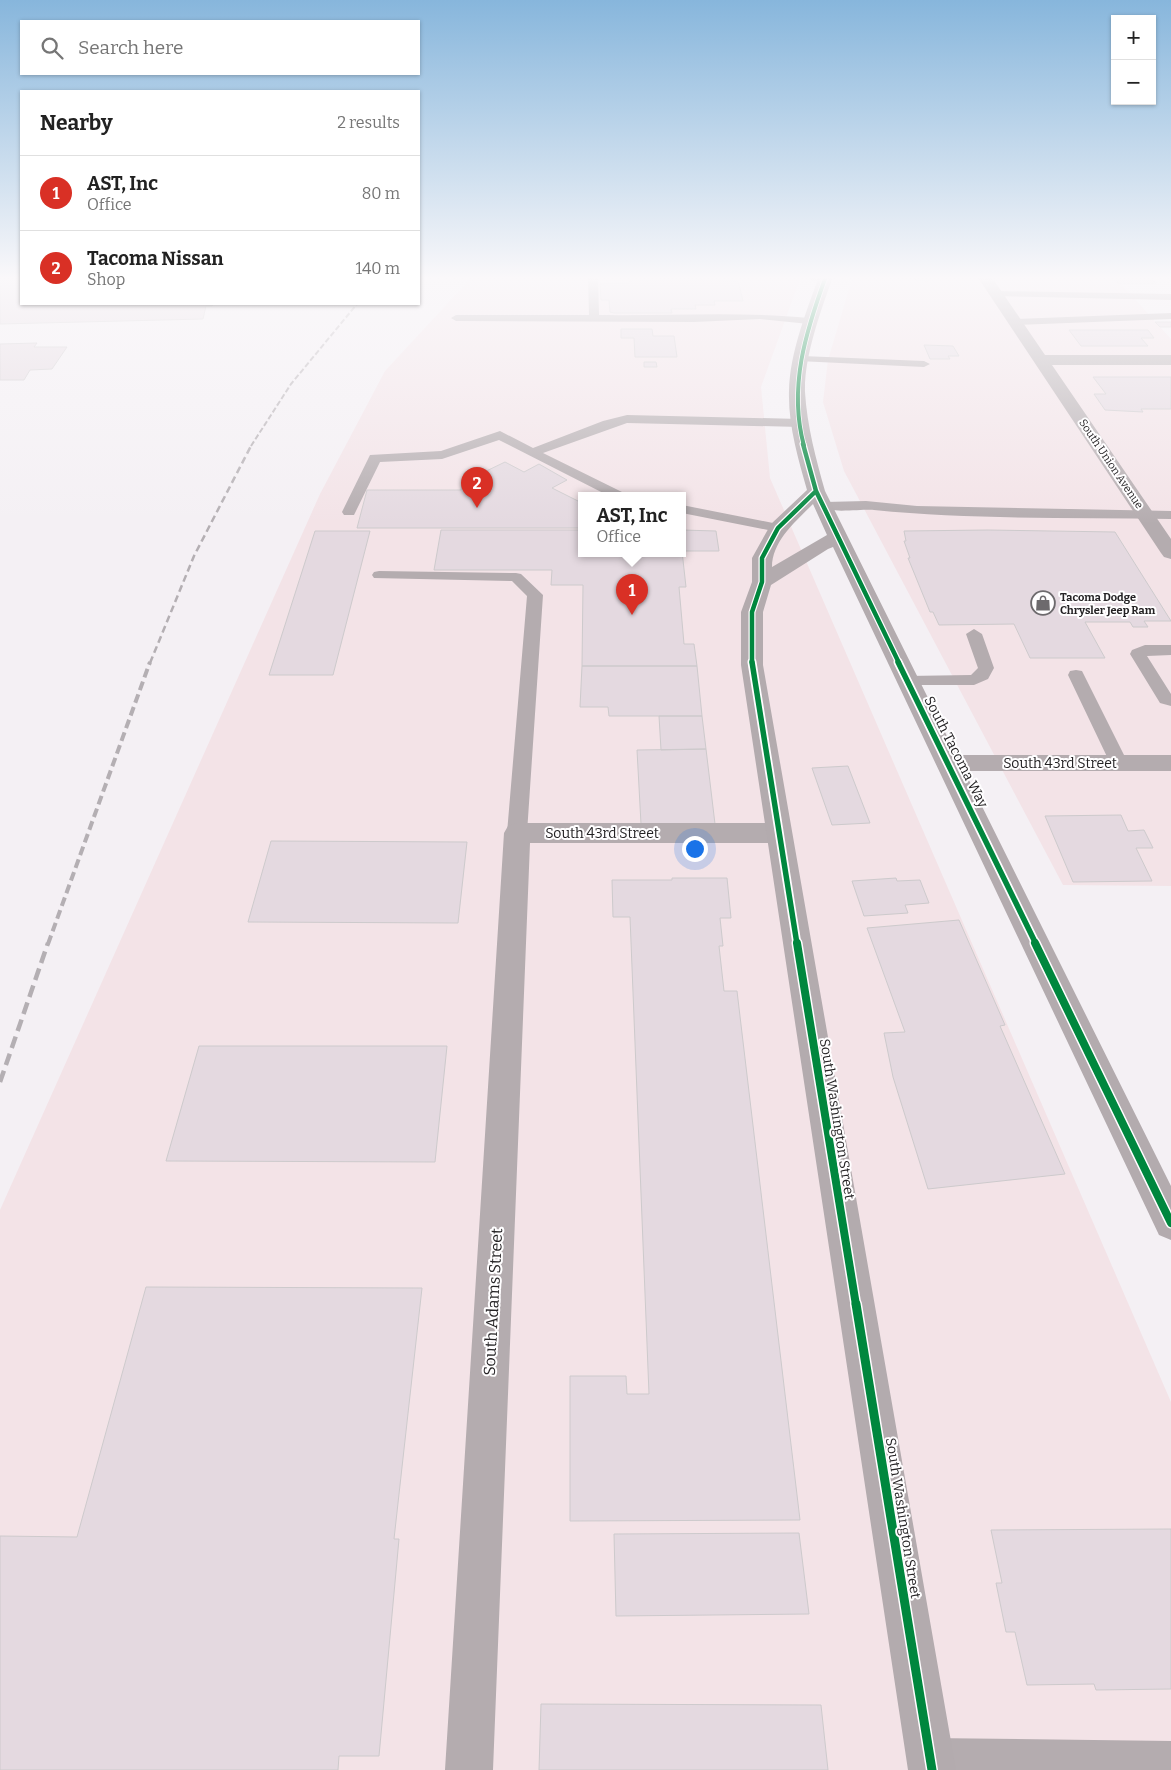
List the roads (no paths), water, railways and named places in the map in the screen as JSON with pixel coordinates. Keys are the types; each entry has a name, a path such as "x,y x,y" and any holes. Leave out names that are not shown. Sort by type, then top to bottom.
{"main road":[{"name":"South Tacoma Way","path":"802,360 797,391 800,423 807,459 821,498 906,682 948,763 1171,1223"},
{"name":"South Washington Street","path":"821,498 778,528 762,558 762,582 752,612 752,664 930,1763"},
{"path":"762,582 821,545 838,537"}],"street":[{"path":"1040,360 1171,360"},
{"name":"South Union Avenue","path":"1040,360 1171,553"},
{"name":"South 43rd Street","path":"948,763 1171,763"},
{"name":"South 43rd Street","path":"517,833 778,833"},
{"name":"South Adams Street","path":"469,1770 517,833"}],"lane":[{"path":"802,360 924,364"},
{"path":"532,453 607,424 628,419 800,423"},
{"path":"348,512 375,458 442,455 500,435 611,492"},
{"path":"821,498 917,510 1171,515"},
{"path":"686,510 778,528"},
{"path":"379,575 516,577 535,595 517,833"},
{"path":"906,682 974,680 982,675 986,668 974,634"},
{"path":"1171,650 1145,650 1138,654 1166,699 1171,701"},
{"path":"1076,675 1118,763"},
{"path":"930,1763 1171,1758"}],"railway":[{"path":"251,446 291,384 312,359"},
{"path":"150,663 194,556 252,444"},
{"path":"48,944 150,662"},
{"path":"0,1082 48,943"}],"place":[{"name":"Tacoma Nissan","path":"477,508"},
{"name":"Tacoma Dodge Chrysler Jeep Ram","path":"1043,603"},
{"name":"AST, Inc","path":"632,615"}]}
